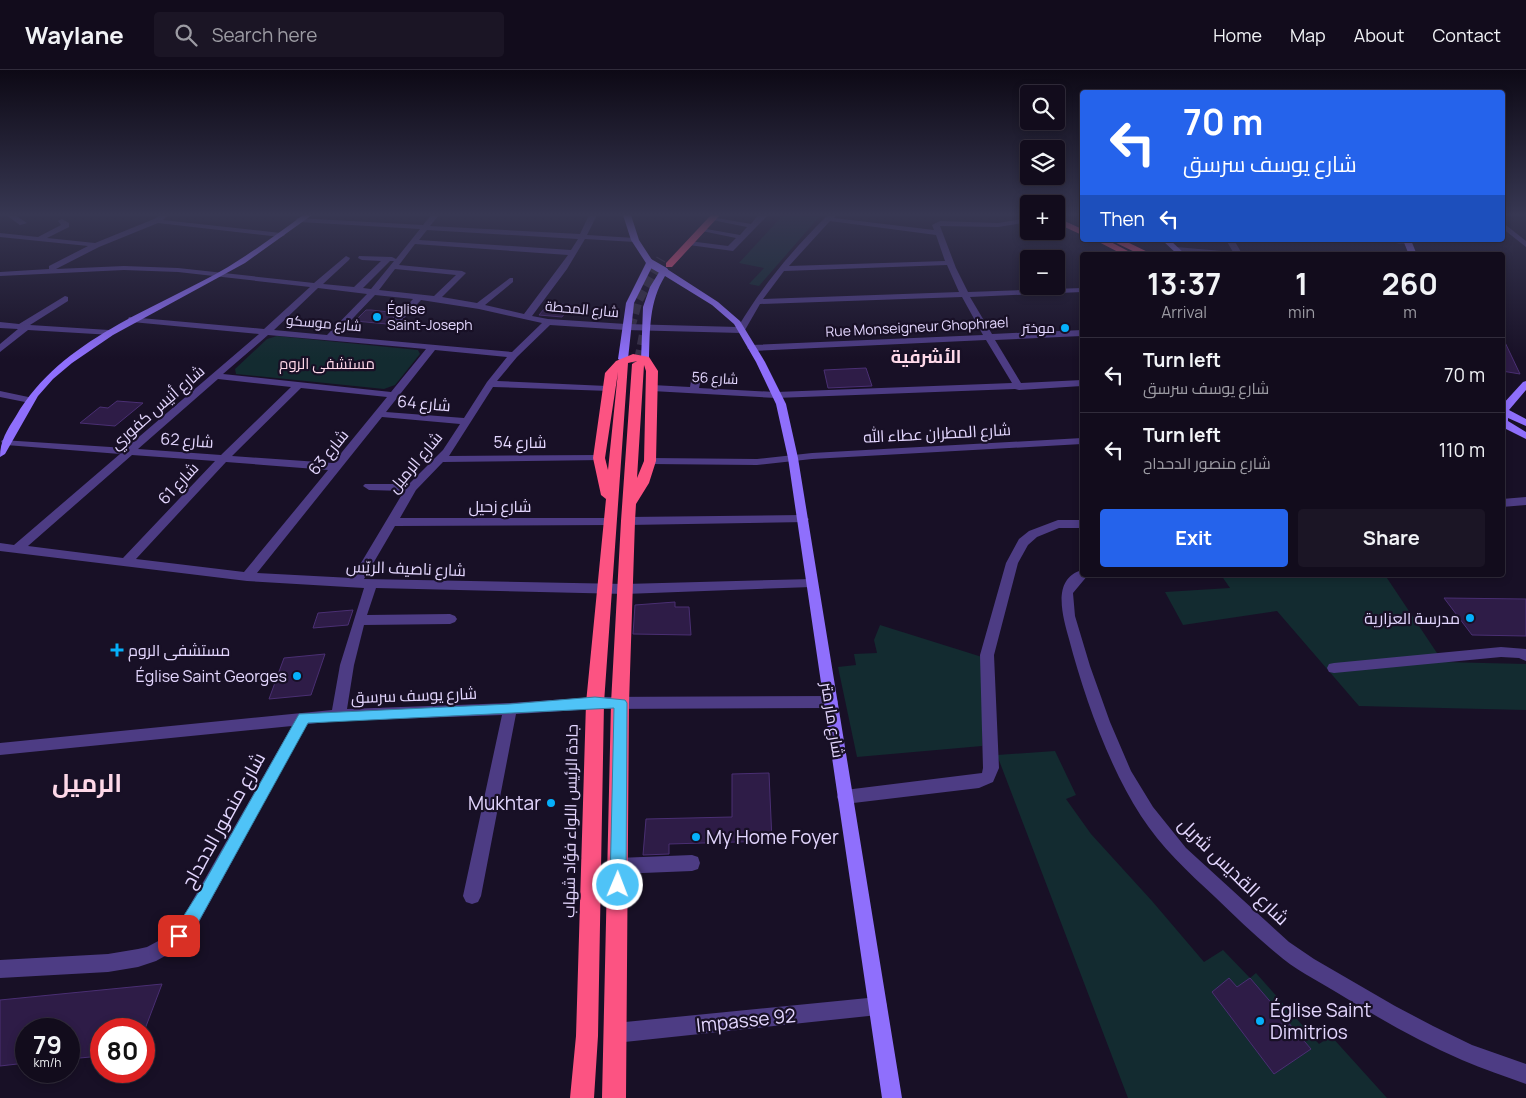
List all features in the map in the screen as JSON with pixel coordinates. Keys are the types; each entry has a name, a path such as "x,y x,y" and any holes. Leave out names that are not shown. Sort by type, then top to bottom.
{"highway":[{"path":"614,1098 620,703 628,521 631,503 632,362"},
{"path":"610,514 600,458 607,389 615,366 632,362 650,364 652,388 650,461 642,483 631,503"},
{"name":"جادة الرئيس اللواء فؤاد شهاب","path":"582,1098 587,1036 595,703 610,514 632,362"}],"street":[{"path":"50,270 63,263"},
{"path":"0,454 30,400 48,378 60,368 109,333 239,263"},
{"name":"شارع أنيس كفوري","path":"17,549 317,287 341,263"},
{"path":"355,291 384,263"},
{"path":"330,337 372,293 397,263"},
{"path":"527,316 558,280 568,263"},
{"name":"شارع مار متر","path":"650,263 665,265 677,282 714,303 732,316 752,348 784,412 803,519 892,1098"},
{"path":"632,362 626,327 630,303 650,263"},
{"path":"741,330 757,302 788,263"},
{"path":"782,269 948,263 964,295 1020,386"},
{"path":"632,362 645,327 647,307 665,265"},
{"path":"394,267 462,273 436,299"},
{"name":"شارع المحطة","path":"0,274 50,270 140,268 436,299 479,306 548,322 626,327 741,330"},
{"path":"479,306 510,280"},
{"path":"757,302 1080,290"},
{"path":"395,323 418,298"},
{"path":"0,349 24,326 65,299"},
{"name":"شارع موسكو","path":"132,320 514,355"},
{"name":"شارع الرميل","path":"355,583 412,488 456,441 466,421 490,384 514,355 548,322"},
{"path":"0,325 109,333"},
{"name":"Rue Monseigneur Ghophrael","path":"752,348 1080,333"},
{"name":"شارع 63","path":"248,577 433,347"},
{"path":"694,390 697,374"},
{"name":"شارع 64","path":"216,376 393,395"},
{"path":"490,384 607,389"},
{"name":"شارع 56","path":"652,388 776,395 1080,384"},
{"path":"1505,409 1526,384"},
{"name":"شارع 61","path":"126,562 223,459 299,385"},
{"path":"0,394 30,400"},
{"path":"1505,412 1526,423"},
{"name":"شارع 64","path":"379,414 466,421"},
{"path":"1505,423 1526,436"},
{"name":"شارع المطران عطاء الله","path":"793,458 1080,441"},
{"name":"شارع 62","path":"6,442 337,467"},
{"name":"شارع 54","path":"441,459 600,458"},
{"path":"650,461 757,462 793,458"},
{"path":"369,486 412,488"},
{"path":"1505,503 1526,501"},
{"name":"شارع زحيل","path":"391,522 610,514"},
{"path":"628,521 803,519"},
{"path":"845,797 979,781 988,777 991,768 988,655 990,636 1012,563 1023,542 1030,536 1049,526 1080,524"},
{"name":"شارع ناصيف الريّس","path":"0,548 248,577 370,584 625,589 812,583"},
{"name":"شارع القديس شربل","path":"1080,576 1067,593 1069,616 1083,666 1103,722 1125,774 1147,812 1180,853 1283,948 1308,965 1388,1013 1426,1033 1468,1053 1526,1074"},
{"path":"339,715 341,687 370,584"},
{"path":"359,620 450,619"},
{"path":"1334,668 1501,652 1522,653 1526,656"},
{"name":"شارع يوسف سرسق","path":"0,749 304,717 339,715 510,709 595,703 831,702"},
{"path":"472,896 480,847 501,760 510,709"},
{"name":"شارع منصور الدحداح","path":"0,969 108,963 150,955 168,945 188,925 304,717"},
{"path":"618,866 692,863"},
{"name":"Impasse 92","path":"615,1034 878,1006"}],"green space":[{"path":"739,263 779,263 759,286 749,284 764,268"},
{"path":"277,336 418,350 420,354 395,385 384,389 236,374 235,369 267,339"},
{"path":"1222,577 1386,577 1443,662 1526,664 1526,710 1359,706 1277,611 1183,625 1165,592 1230,588"},
{"path":"880,625 982,657 982,746 857,757 838,667 856,665 854,654 877,653 874,640"},
{"path":"1055,751 1076,795 1066,799 1091,834 1204,962 1223,950 1250,978 1256,973 1319,1044 1331,1036 1387,1098 1128,1098 997,755"}],"building":[{"path":"549,303 571,305 562,317 539,315"},
{"name":"Église Saint-Joseph","path":"366,310 398,313 387,324 355,321"},
{"path":"1505,342 1520,374 1505,372"},
{"path":"866,368 872,386 828,388 824,370"},
{"path":"117,401 143,403 115,426 80,423 100,407 108,408"},
{"path":"1444,598 1526,599 1526,636 1472,635"},
{"path":"675,602 675,607 689,607 691,635 633,634 635,605"},
{"path":"353,610 348,625 313,628 318,613"},
{"name":"Église Saint Georges","path":"325,654 311,695 269,699 284,658"},
{"path":"769,773 772,841 669,844 669,854 643,855 646,819 732,817 732,774"},
{"name":"Église Saint Dimitrios","path":"1229,978 1237,987 1250,978 1311,1049 1274,1074 1212,992"},
{"path":"162,984 149,1018 90,1018 90,1057 80,1058 80,1018 15,1018 15,1064 0,1066 0,1000"}],"tunnel":[{"path":"630,328 638,300 659,263"},
{"path":"639,360 645,329"},
{"path":"638,364 639,359"}],"place":[{"name":"Église Saint-Joseph","path":"377,317"},
{"name":"موختر","path":"1065,328"},
{"name":"مدرسة العزارية","path":"1470,618"},
{"name":"مستشفى الروم","path":"117,650"},
{"name":"Église Saint Georges","path":"297,676"},
{"name":"Mukhtar","path":"551,803"},
{"name":"My Home Foyer","path":"696,837"},
{"name":"Église Saint Dimitrios","path":"1260,1021"}],"district":[{"name":"الأشرفية","path":"926,357"},
{"name":"مستشفى الروم","path":"327,364"},
{"name":"الرميل","path":"87,783"}],"route":[{"path":"179,936 188,925 205,896 304,717 620,703 618,885"}]}
